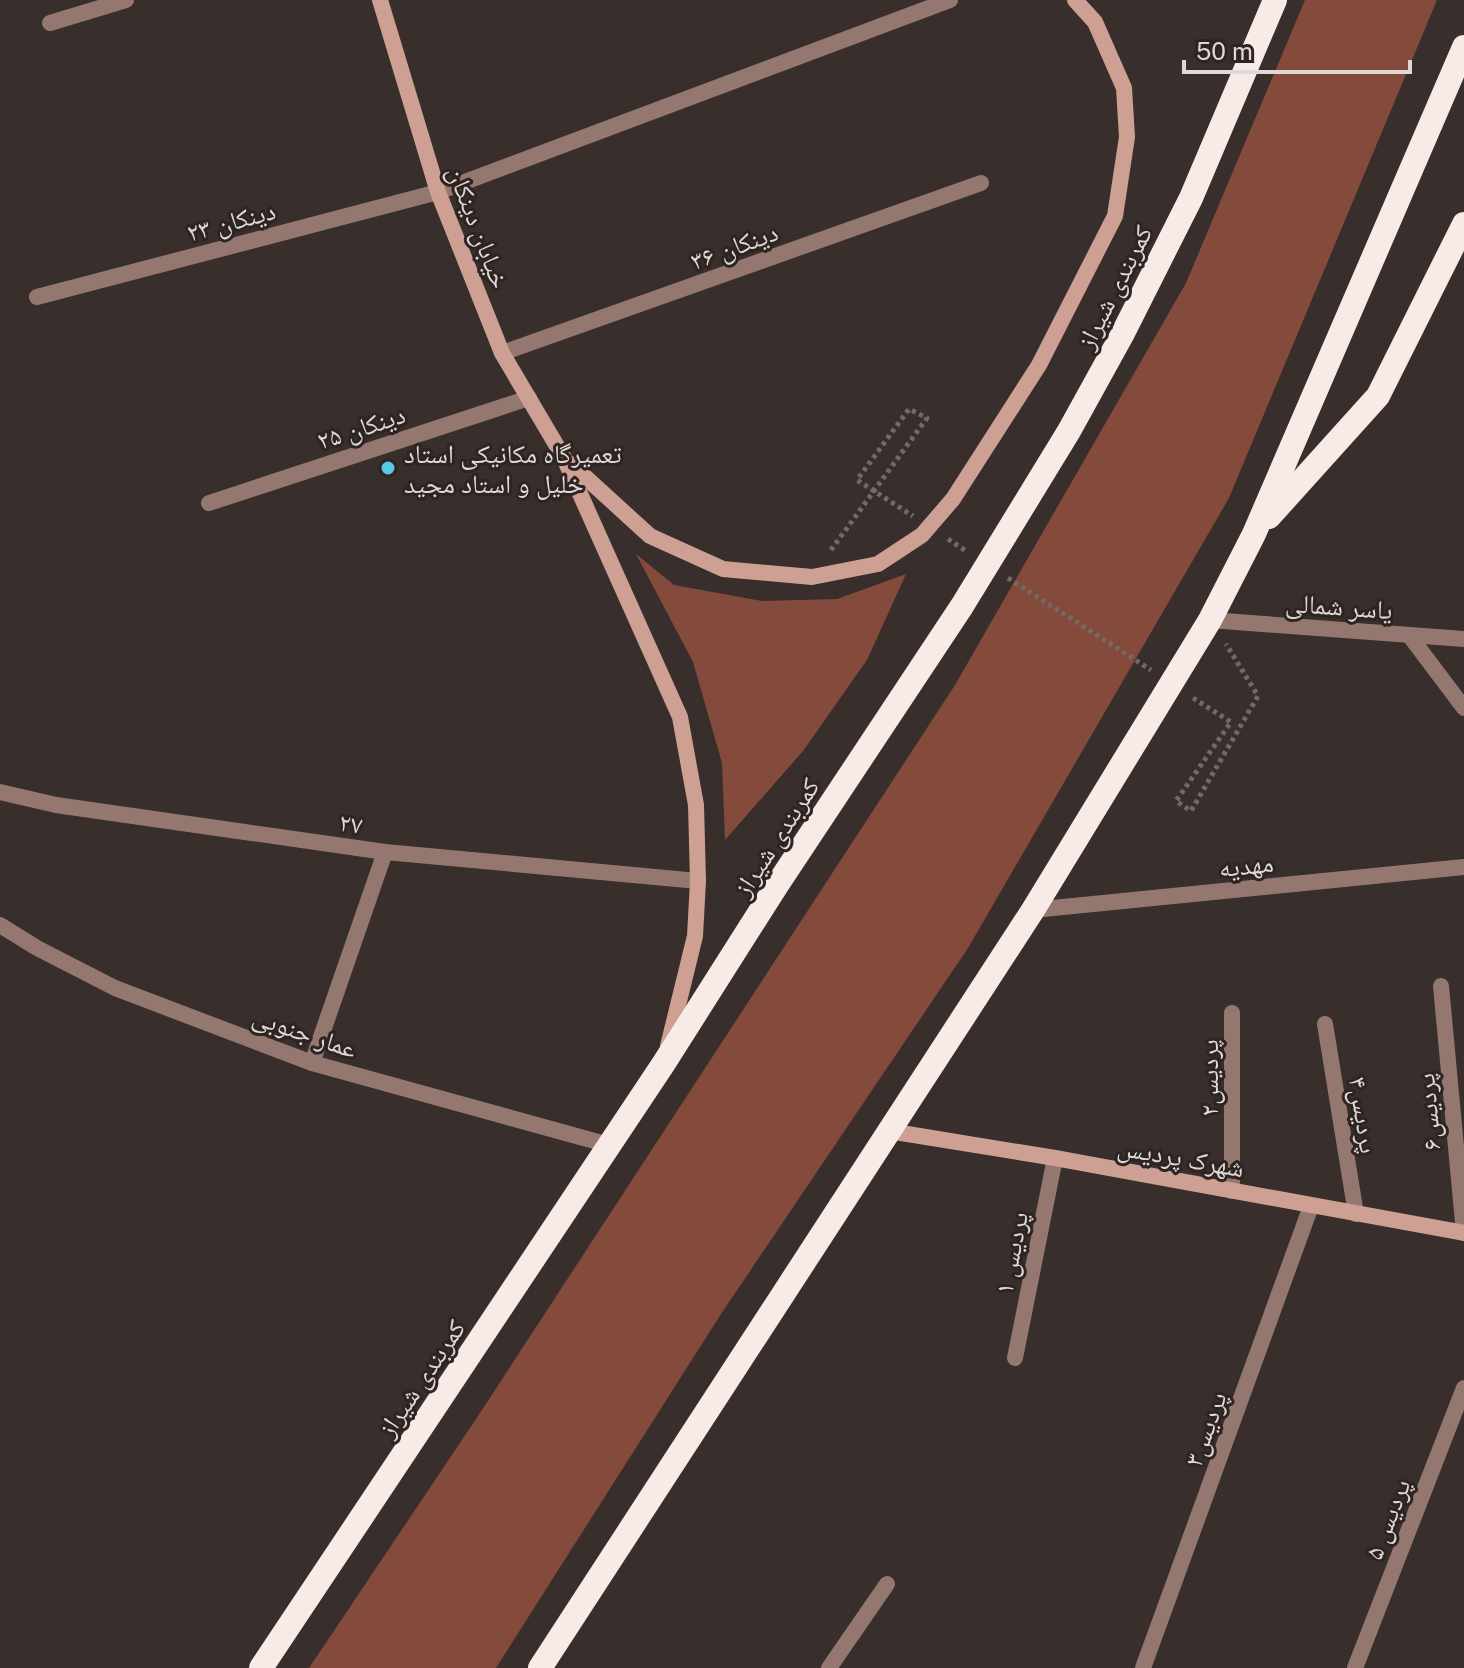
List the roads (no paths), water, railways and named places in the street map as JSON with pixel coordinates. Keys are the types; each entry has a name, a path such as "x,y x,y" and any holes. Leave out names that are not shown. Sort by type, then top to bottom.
{"highway":[{"name":"کمربندی شیراز","path":"261,1668 664,1063 777,885 962,606 1069,431 1122,335 1191,198 1275,0"},
{"path":"540,1668 1033,910 1210,620 1254,534 1464,47"},
{"path":"1254,534 1378,396 1464,224"}],"main road":[{"name":"خیابان دینکان","path":"380,0 438,192 502,353 564,458"},
{"path":"564,458 650,536 723,569 812,577 878,564 922,535 953,499 1039,365 1115,216 1127,137 1124,88 1095,22 1075,0"},
{"path":"564,458 680,717 696,805 698,881 695,936 664,1063"},
{"name":"شهرک پردیس","path":"889,1131 1055,1158 1464,1233"}],"street":[{"path":"50,23 126,0"},
{"name":"۲۳ دینکان","path":"37,297 438,192 950,0"},
{"name":"۳۶ دینکان","path":"502,353 981,183"},
{"name":"۲۵ دینکان","path":"209,503 529,398"},
{"name":"یاسر شمالی","path":"1210,620 1464,639"},
{"path":"1409,635 1464,708"},
{"name":"۲۷","path":"0,792 56,805 385,852 698,881"},
{"path":"312,1063 385,852"},
{"name":"مهدیه","path":"1033,910 1464,867"},
{"name":"عمار جنوبی","path":"0,925 115,988 312,1063 609,1145"},
{"name":"پردیس۶","path":"1441,986 1464,1233"},
{"name":"پردیس۲","path":"1232,1013 1232,1191"},
{"name":"پردیس۴","path":"1325,1024 1356,1214"},
{"name":"پردیس ۱","path":"1015,1358 1055,1158"},
{"name":"پردیس۳","path":"1143,1668 1311,1206"},
{"name":"پردیس ۵","path":"1355,1668 1464,1388"},
{"path":"829,1668 887,1584"}],"place":[{"name":"تعمیرگاه مکانیکی استاد خلیل و استاد مجید","path":"388,468"}]}
